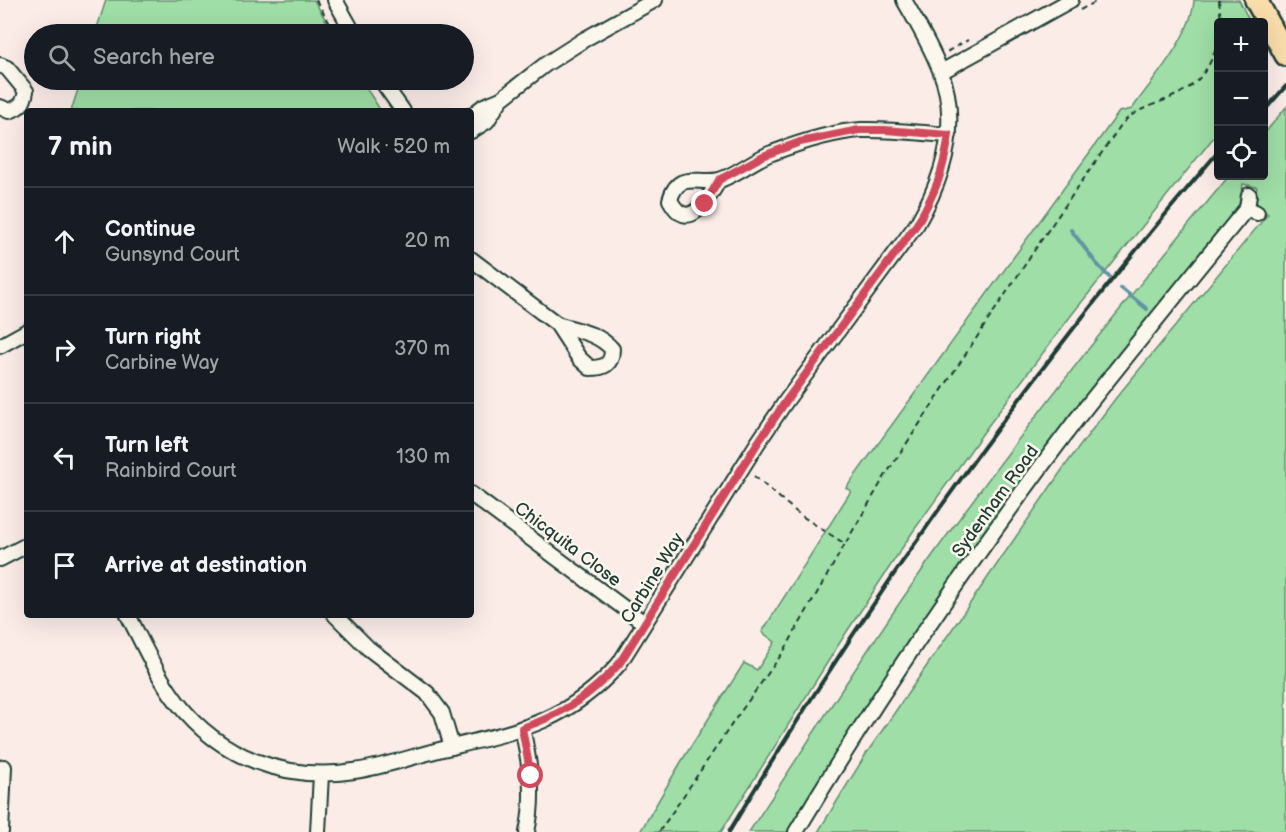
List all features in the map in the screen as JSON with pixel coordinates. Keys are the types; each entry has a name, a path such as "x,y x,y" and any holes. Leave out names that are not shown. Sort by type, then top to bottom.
{"main road":[{"path":"1256,0 1286,55"}],"street":[{"path":"335,0 348,24"},
{"path":"474,114 484,106 501,99 546,64 585,39 655,0"},
{"name":"Carbine Way","path":"130,618 162,679 176,700 207,734 260,764 305,774 356,771 452,747 522,728 552,717 580,701 619,664 786,401 917,224 931,200 943,170 951,112 941,72 904,0"},
{"path":"941,72 1071,0"},
{"path":"0,65 7,68 24,89"},
{"path":"0,107 9,111 19,108 24,101 25,90"},
{"path":"388,90 402,108"},
{"path":"474,129 488,121 501,99"},
{"path":"719,180 763,156 800,142 832,135 859,130 885,130 949,135"},
{"name":"Sydenham Road","path":"796,832 878,700 1001,523 1076,421 1251,206"},
{"path":"474,261 557,324"},
{"path":"0,345 24,333"},
{"name":"Chicquita Close","path":"474,496 645,623"},
{"path":"0,559 24,547"},
{"path":"338,618 368,648 428,693 442,713 452,747"},
{"path":"522,728 531,776 532,801 527,832"},
{"path":"1,832 6,766"},
{"path":"318,832 321,774"}],"path":[{"path":"316,0 330,24"},
{"path":"1220,0 1221,18"},
{"path":"659,832 783,651 885,476 1042,239 1121,125 1127,117 1180,94 1192,86 1214,58"},
{"path":"742,468 800,515 845,544"}],"green space":[{"path":"106,0 314,0 328,24 98,24"},
{"path":"1194,0 1239,0 1248,18 1214,18 1214,137 1073,313 988,426 912,533 844,636 721,832 640,832 744,663 757,670 775,642 762,632 851,491 846,488 1119,112 1132,109 1160,71 1179,43 1192,14"},
{"path":"78,90 367,90 379,108 72,108"},
{"path":"1286,107 1286,832 818,832 866,754 1062,470 1115,399 1268,214 1256,202 1257,187 1243,184 1240,205 1061,432 935,603 790,832 749,832 911,586 1006,456 1153,268 1226,180 1268,180 1268,129"}],"waterway":[{"path":"1071,230 1109,277"},
{"path":"1121,288 1147,309"}],"railway":[{"path":"1268,106 1286,86"},
{"path":"729,832 840,654 959,482 1085,314 1214,157"}],"route":[{"path":"531,776 522,728 552,717 580,701 619,664 786,401 917,224 931,200 943,170 949,135 859,130 800,142 763,156 719,180 705,204"}]}
